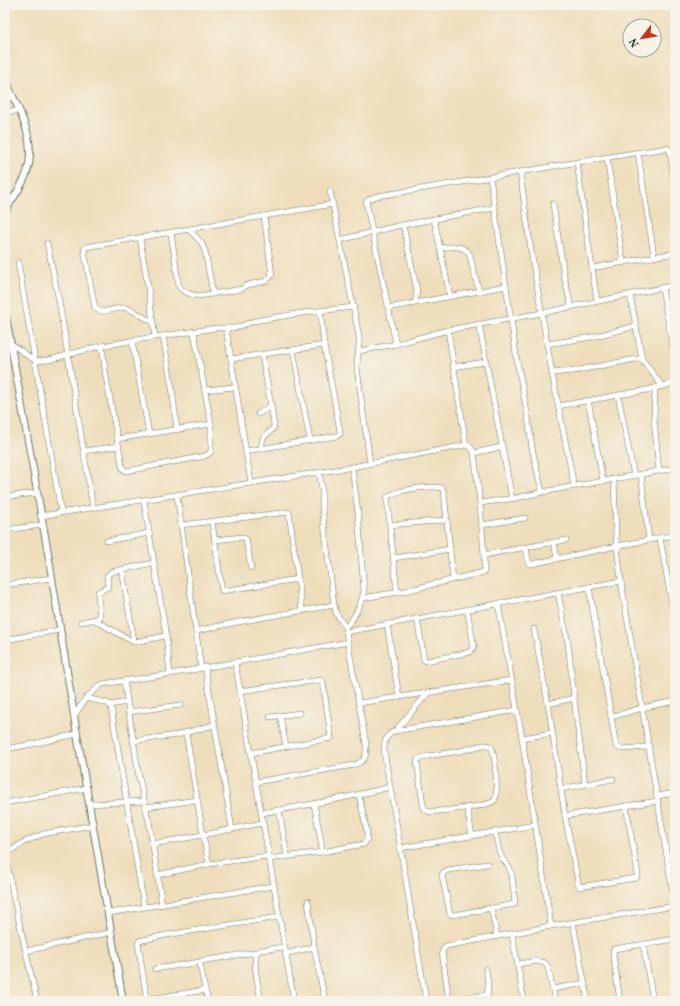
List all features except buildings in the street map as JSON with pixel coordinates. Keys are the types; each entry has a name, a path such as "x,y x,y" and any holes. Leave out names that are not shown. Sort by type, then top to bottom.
{"street":[{"path":"5,79 28,136 31,152 27,172 5,212"},
{"path":"5,112 18,111"},
{"path":"396,344 366,202 369,198 638,152 670,149 675,186"},
{"path":"638,152 654,256"},
{"path":"607,158 623,262"},
{"path":"577,162 597,301"},
{"path":"520,172 530,243 552,373 574,486"},
{"path":"490,177 510,318 532,448 542,492"},
{"path":"330,191 359,336 357,368 370,463"},
{"path":"152,321 125,307 103,311 94,308 84,250 86,247 333,204"},
{"path":"553,204 564,276 571,306"},
{"path":"340,240 403,225 494,208"},
{"path":"171,233 179,287 183,291 199,296 242,289 245,286 266,281 272,275 264,216"},
{"path":"434,219 450,296"},
{"path":"403,225 417,292 414,303"},
{"path":"189,230 201,242 205,251 213,294"},
{"path":"140,238 154,337"},
{"path":"47,243 59,301 93,508"},
{"path":"440,248 465,248 469,253 479,291"},
{"path":"592,268 675,253"},
{"path":"18,262 61,512"},
{"path":"359,351 396,344 448,330 542,313 675,285"},
{"path":"388,308 506,286"},
{"path":"662,288 675,359"},
{"path":"630,294 642,360 662,386"},
{"path":"10,343 35,360 49,360 102,346 216,328 238,327 254,321 354,307"},
{"path":"246,450 337,436 340,434 324,345 320,311"},
{"path":"5,312 123,1001"},
{"path":"479,324 512,499"},
{"path":"548,344 592,337 636,326"},
{"path":"226,328 251,483"},
{"path":"448,330 466,445"},
{"path":"102,346 118,446 123,469 127,471 205,456 210,452 211,424 194,332"},
{"path":"163,336 177,429"},
{"path":"132,341 149,434"},
{"path":"230,359 324,345"},
{"path":"293,350 310,440"},
{"path":"261,448 263,438 274,428 262,355"},
{"path":"552,373 574,371 636,359 642,360"},
{"path":"453,367 485,362"},
{"path":"558,406 675,383"},
{"path":"205,390 235,387"},
{"path":"655,388 654,419 659,471"},
{"path":"618,395 634,476"},
{"path":"588,400 603,481"},
{"path":"258,414 269,409 271,406"},
{"path":"117,439 211,424"},
{"path":"40,516 144,501 352,467 466,445 472,448 474,453 480,503 484,572 397,592 363,598"},
{"path":"84,451 118,446"},
{"path":"474,453 501,447"},
{"path":"346,629 363,598 364,583 358,513 352,467"},
{"path":"480,503 512,499 542,492 675,468"},
{"path":"256,782 354,765 365,759 366,744 346,629 336,613 334,605 319,472"},
{"path":"642,474 649,540"},
{"path":"486,969 488,985 487,998 449,1000 442,952 444,948 454,944 551,926 675,906 621,581 617,546 614,479"},
{"path":"397,592 387,498 389,495 430,487 442,488 444,492 452,580"},
{"path":"5,497 36,492"},
{"path":"177,495 196,631 232,829"},
{"path":"144,501 166,636 170,674"},
{"path":"181,525 289,512 302,611"},
{"path":"482,525 525,518"},
{"path":"390,525 447,520"},
{"path":"212,522 222,591 298,579"},
{"path":"5,530 42,525"},
{"path":"107,541 149,533"},
{"path":"526,548 529,564 532,564 675,535"},
{"path":"214,540 243,537 246,539 251,568"},
{"path":"660,538 675,620"},
{"path":"484,555 566,540"},
{"path":"554,542 557,559"},
{"path":"394,558 450,549"},
{"path":"81,622 99,619 101,616 99,591 108,588 107,576 111,572 153,563"},
{"path":"122,569 134,642"},
{"path":"5,585 51,578"},
{"path":"346,629 387,624 621,581"},
{"path":"589,587 616,746 621,749 648,747"},
{"path":"558,593 568,643 585,784"},
{"path":"498,603 522,738 551,926"},
{"path":"196,631 334,605"},
{"path":"417,618 424,660 426,661 470,652 473,650 474,647 467,609"},
{"path":"94,620 134,642 166,636"},
{"path":"387,624 399,697"},
{"path":"5,640 59,630"},
{"path":"534,630 548,704 565,816 578,886 580,888 636,878 638,875 626,806"},
{"path":"74,716 86,698 102,684 170,674 348,642"},
{"path":"235,662 294,1001"},
{"path":"240,691 323,680 331,738 251,753"},
{"path":"359,703 512,680"},
{"path":"124,681 133,741 153,844 162,905"},
{"path":"426,1000 384,751 384,743 390,734 395,731 428,693"},
{"path":"86,698 110,705 127,702"},
{"path":"548,704 574,698"},
{"path":"611,717 642,708 675,701"},
{"path":"110,705 144,907"},
{"path":"128,712 181,705"},
{"path":"395,731 517,710"},
{"path":"270,717 300,713"},
{"path":"280,716 286,746"},
{"path":"133,741 153,739 214,725"},
{"path":"186,732 209,864"},
{"path":"522,738 552,733"},
{"path":"5,749 77,734"},
{"path":"483,745 492,747 497,790 496,798 494,801 467,807 430,812 424,809 417,762 418,759 483,745"},
{"path":"561,789 613,779"},
{"path":"261,813 359,795 390,786"},
{"path":"5,803 87,788"},
{"path":"565,816 626,806 675,793"},
{"path":"157,874 209,864 322,852 360,846 366,842 366,832 359,795"},
{"path":"90,804 127,802 145,804 197,800"},
{"path":"314,804 322,852"},
{"path":"467,807 472,836"},
{"path":"279,810 287,856"},
{"path":"153,844 262,823"},
{"path":"37,1001 5,853 42,834 93,825"},
{"path":"400,848 535,825"},
{"path":"487,864 448,870 444,872 442,875 450,914 453,915 514,905 516,903 509,867 499,851 495,832"},
{"path":"109,913 273,886"},
{"path":"308,901 314,947 325,1001"},
{"path":"491,908 497,936"},
{"path":"147,1000 138,943 139,941 166,935 279,917"},
{"path":"573,923 588,1001"},
{"path":"26,951 112,932"},
{"path":"512,934 524,1001"},
{"path":"620,1001 613,951 616,948 675,939"},
{"path":"643,944 653,1001"},
{"path":"155,969 284,947"},
{"path":"285,954 314,947"},
{"path":"257,952 255,961 261,1001"},
{"path":"518,964 536,961 545,963 548,967 555,1001"},
{"path":"200,962 208,1001"},
{"path":"553,989 585,983"},
{"path":"137,1001 205,990"}]}
